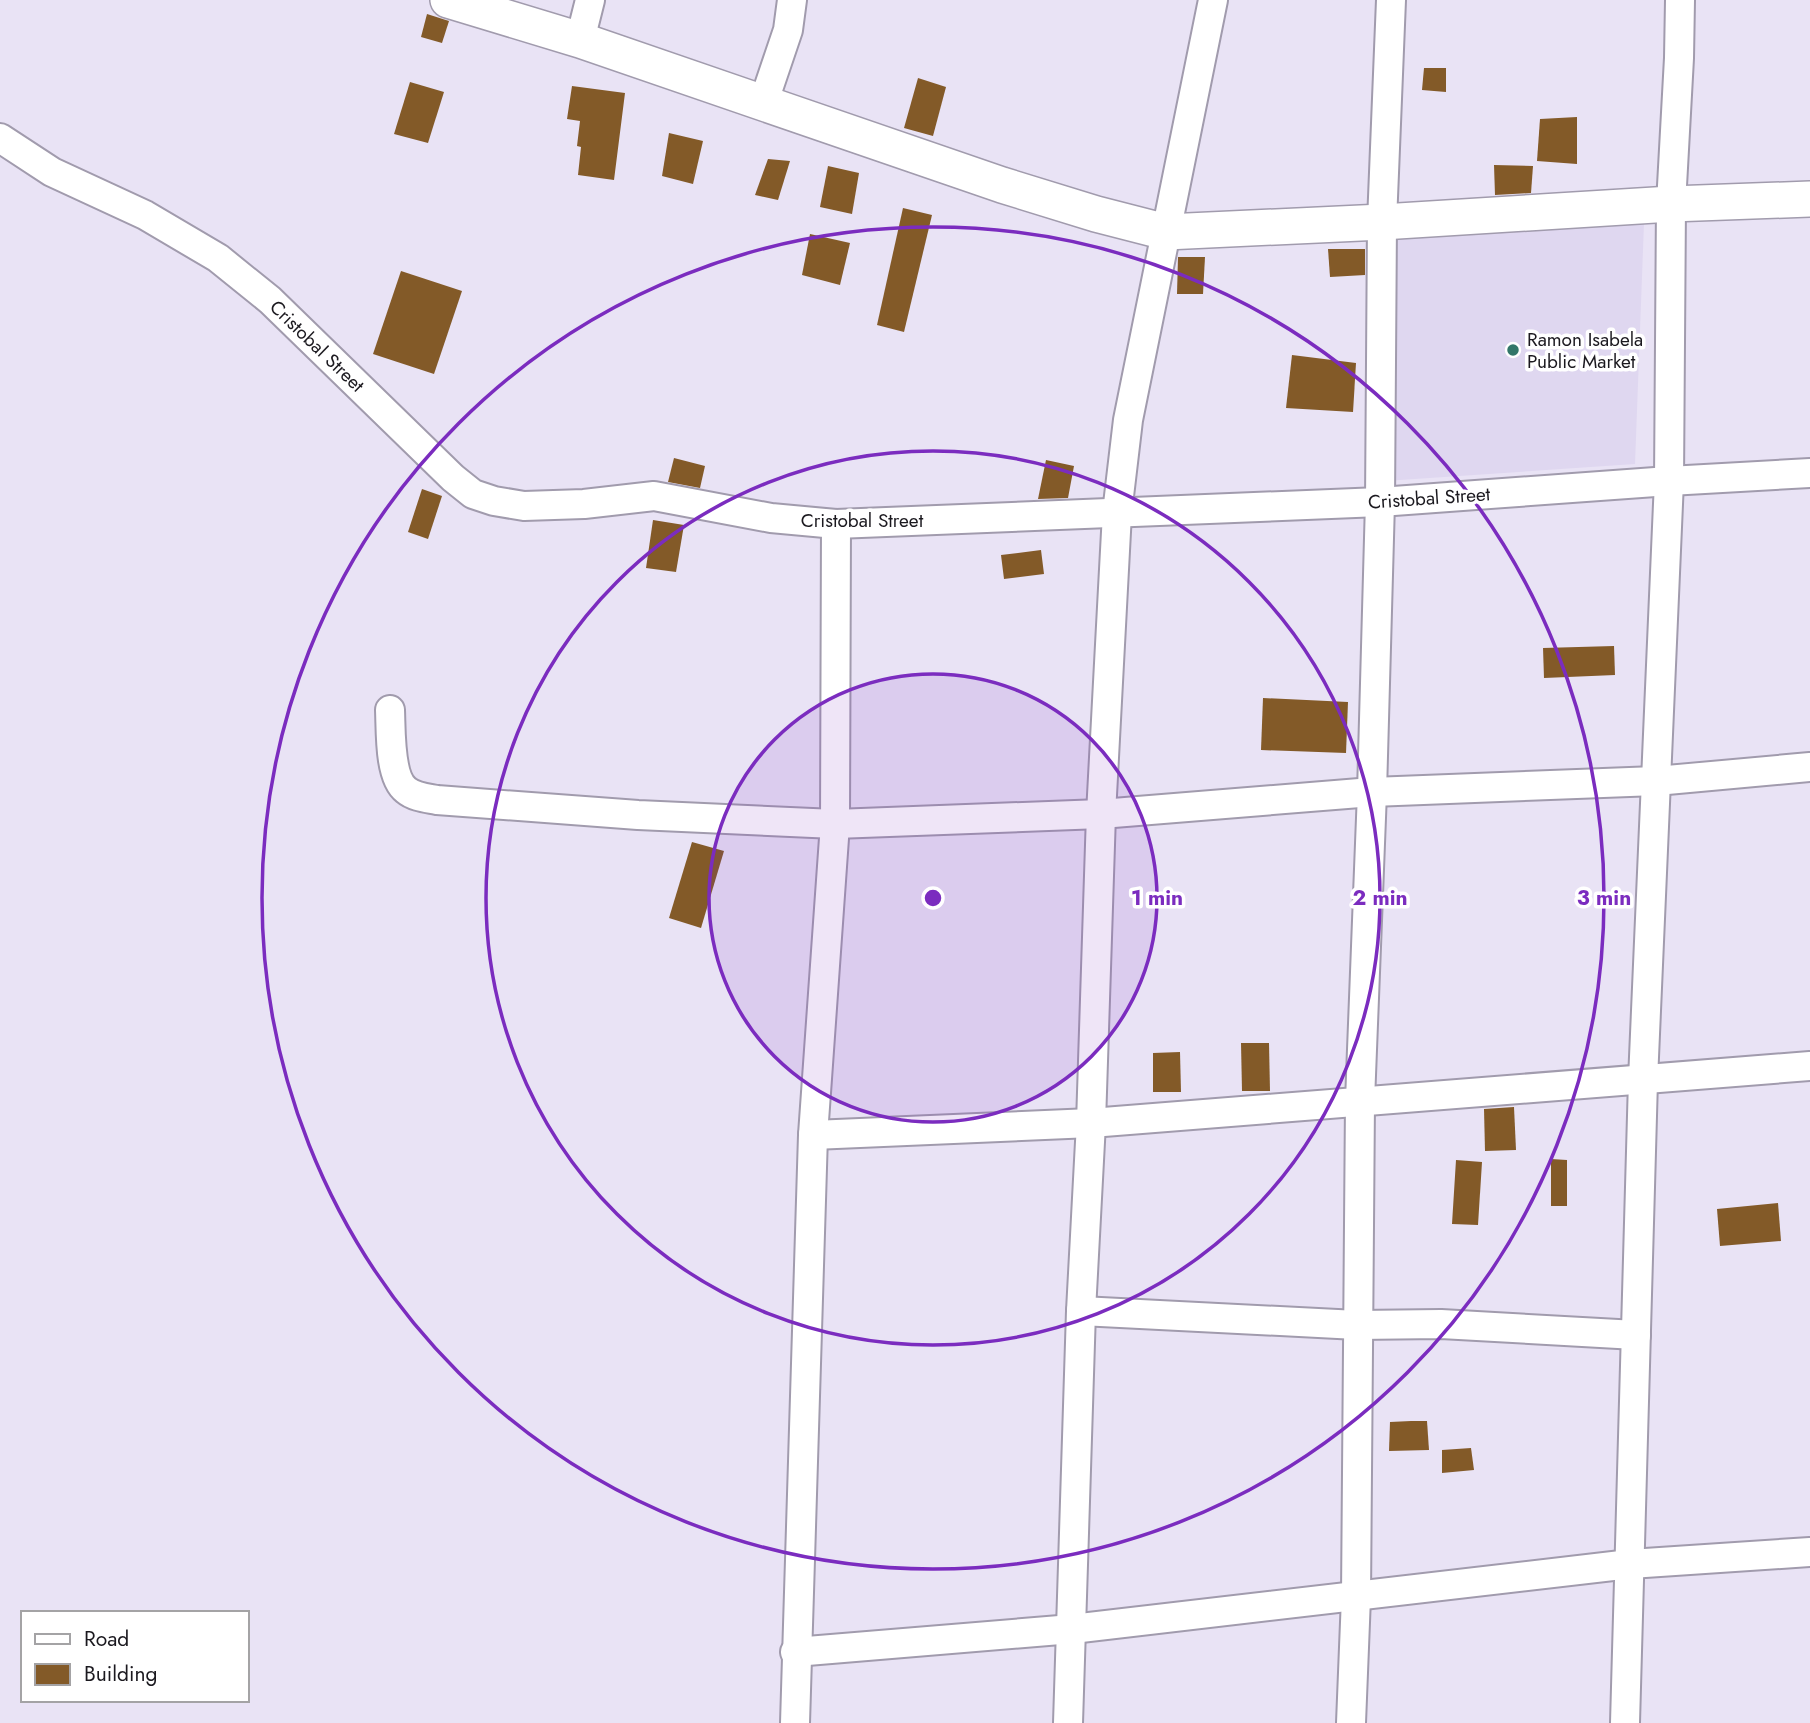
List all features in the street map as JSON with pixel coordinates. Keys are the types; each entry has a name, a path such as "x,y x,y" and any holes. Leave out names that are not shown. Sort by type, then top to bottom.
{"main road":[{"path":"447,0 580,40 1002,185 1166,232 1671,204 1810,199"}],"street":[{"path":"580,40 590,0"},
{"path":"763,104 788,30 792,0"},
{"path":"1068,1723 1101,814 1117,513 1128,420 1213,0"},
{"path":"1351,1723 1356,1597 1360,1101 1372,793 1380,502 1382,222 1391,0"},
{"path":"1625,1723 1643,1080 1669,481 1671,204 1679,0"},
{"name":"Cristobal Street","path":"0,138 52,172 145,215 218,258 270,300 400,428 473,494 494,502 524,506 584,504 654,496 771,518 836,524 1380,502 1810,473"},
{"path":"795,1723 795,1652 813,1135 835,824 836,524"},
{"path":"390,710 397,778 405,790 415,795 437,800 638,815 835,824 1101,814 1372,793 1657,780 1810,767"},
{"path":"813,1135 1091,1123 1810,1066"},
{"path":"1081,1311 1357,1325 1441,1324 1636,1335"},
{"path":"795,1652 1072,1629 1630,1564 1810,1552"}],"shaded area":[{"name":"Ramon Isabela Public Market","path":"1644,223 1635,464 1385,481 1387,235"}],"building":[{"path":"427,14 449,21 442,43 421,37"},
{"path":"1424,68 1446,68 1446,92 1422,90"},
{"path":"918,78 946,87 933,136 904,128"},
{"path":"410,82 444,92 428,143 394,134"},
{"path":"572,86 625,93 614,180 578,175 580,121 567,119"},
{"path":"1577,117 1577,164 1537,161 1540,119"},
{"path":"669,133 703,141 693,184 662,176"},
{"path":"768,159 790,161 778,200 755,195"},
{"path":"1494,165 1533,166 1531,193 1495,195"},
{"path":"828,166 859,173 852,214 820,207"},
{"path":"903,208 932,215 904,332 877,325"},
{"path":"810,234 850,243 840,285 802,275"},
{"path":"1328,249 1365,249 1365,275 1330,277"},
{"path":"1178,257 1205,257 1203,294 1177,294"},
{"path":"401,271 462,291 434,374 373,354"},
{"path":"1292,355 1356,363 1353,412 1286,408"},
{"path":"674,458 705,466 700,488 668,482"},
{"path":"1046,460 1074,466 1068,498 1038,499"},
{"path":"422,489 442,496 428,539 408,532"},
{"path":"653,520 684,525 676,572 646,568"},
{"path":"1041,550 1044,574 1004,579 1001,555"},
{"path":"1614,646 1615,675 1544,678 1543,648"},
{"path":"1263,698 1348,702 1346,753 1261,750"},
{"path":"692,842 724,851 701,928 669,918"},
{"path":"1241,1043 1269,1043 1270,1091 1242,1091"},
{"path":"1180,1052 1181,1092 1153,1092 1153,1053"},
{"path":"1514,1107 1516,1150 1485,1151 1484,1109"},
{"path":"1551,1159 1567,1160 1567,1206 1551,1206"},
{"path":"1456,1160 1482,1162 1478,1225 1452,1224"},
{"path":"1778,1203 1781,1241 1720,1246 1717,1209"},
{"path":"1427,1421 1429,1450 1389,1451 1390,1422"},
{"path":"1471,1448 1474,1470 1442,1473 1442,1450"}],"place":[{"name":"Ramon Isabela Public Market","path":"1513,350"}]}
